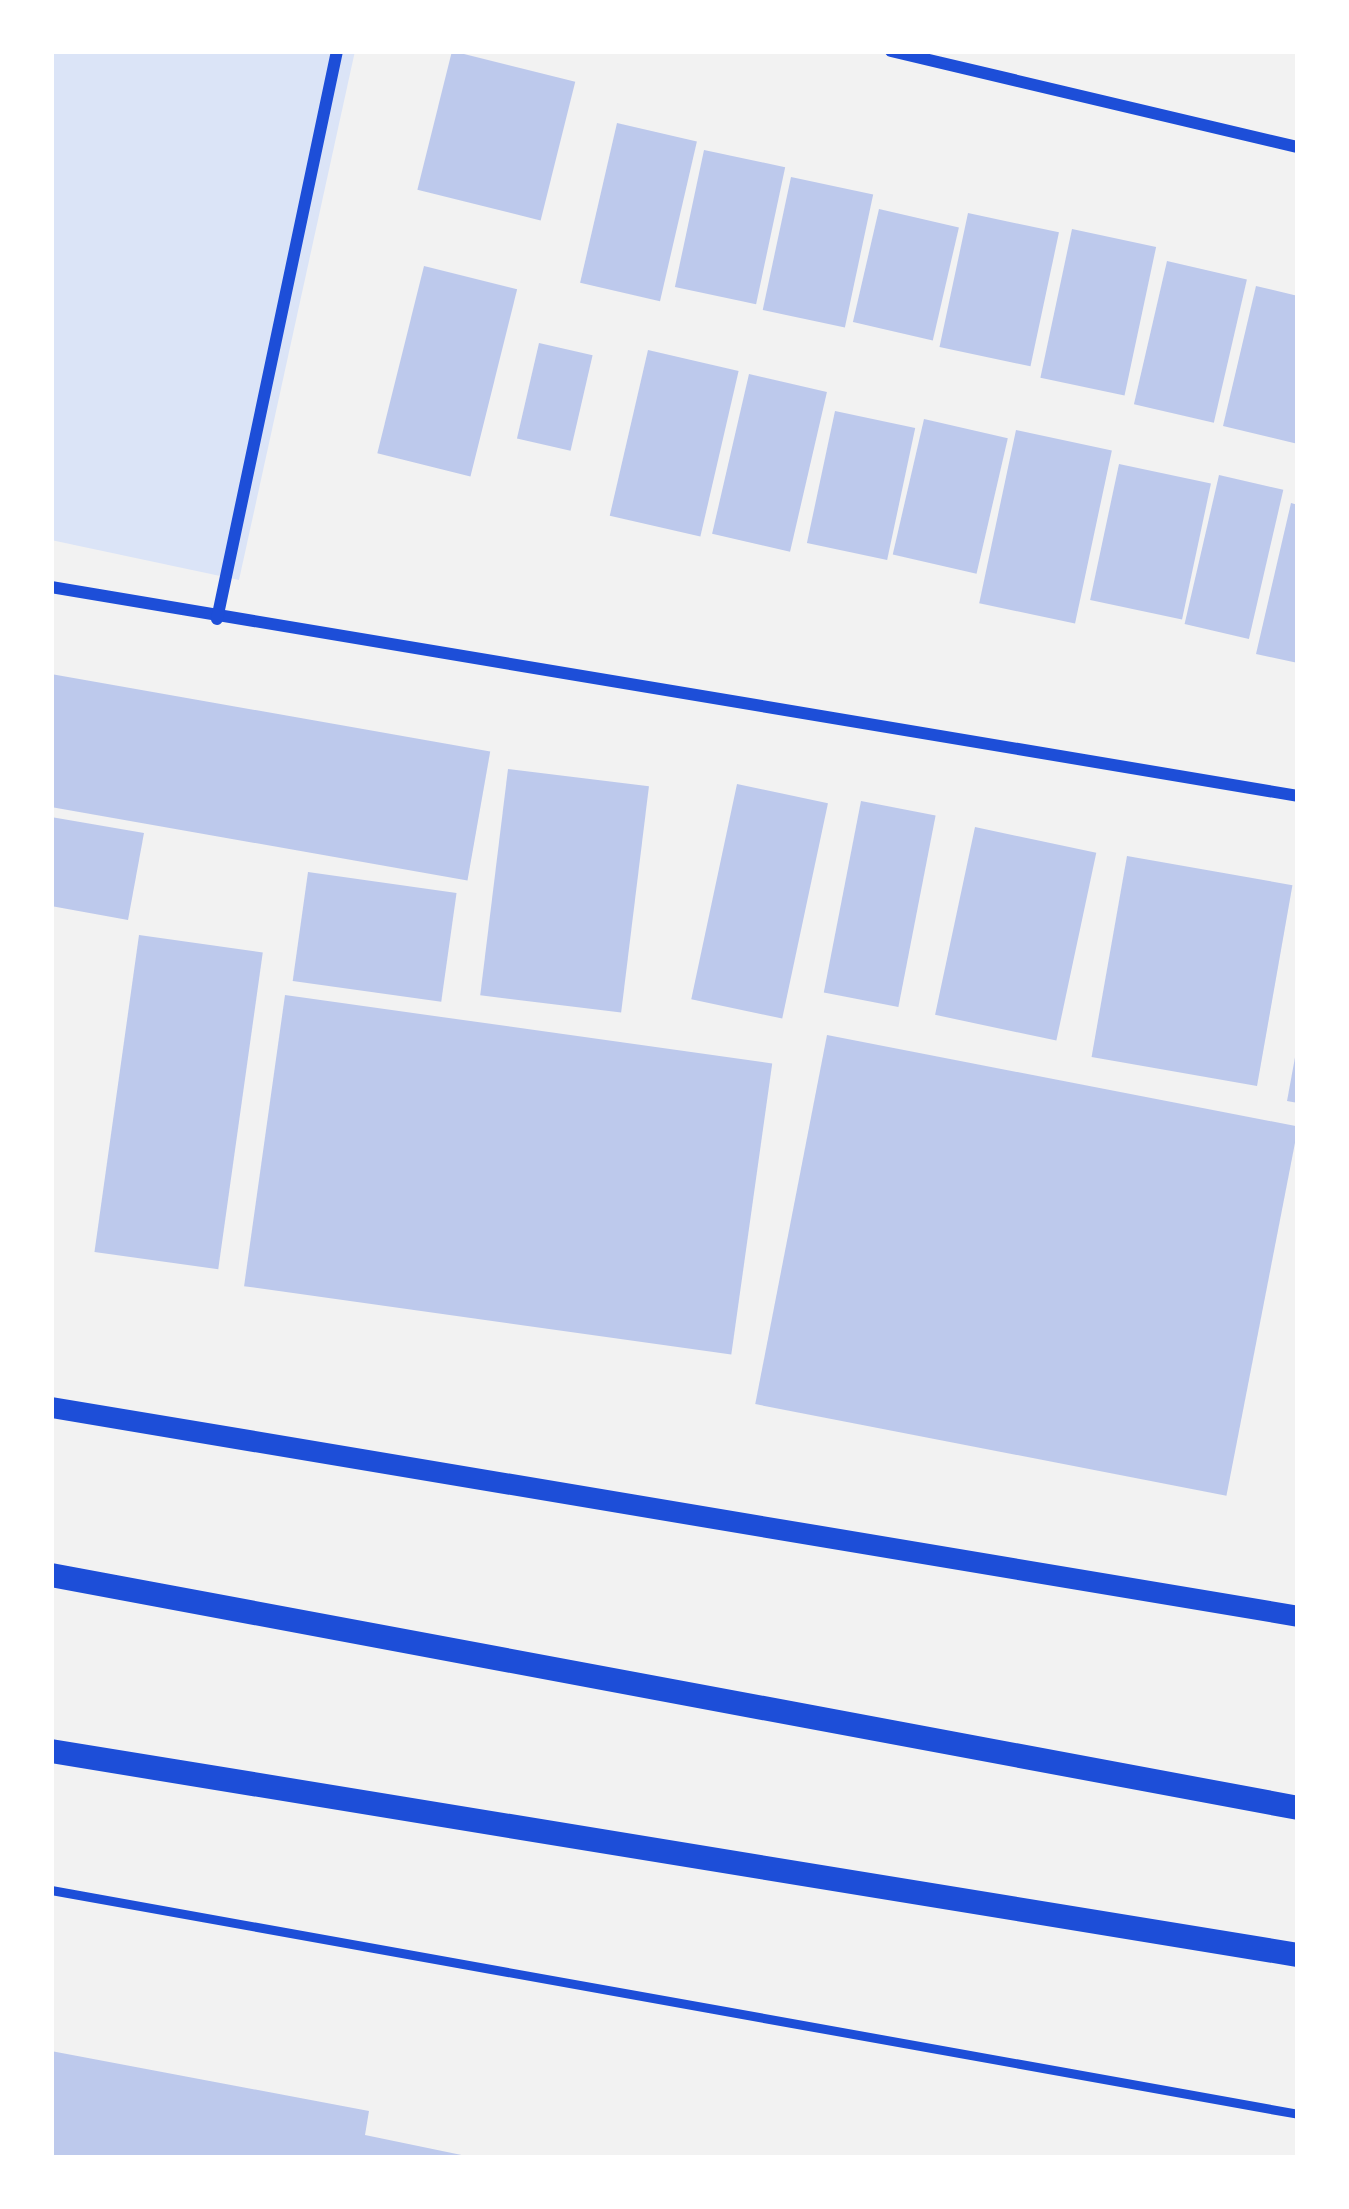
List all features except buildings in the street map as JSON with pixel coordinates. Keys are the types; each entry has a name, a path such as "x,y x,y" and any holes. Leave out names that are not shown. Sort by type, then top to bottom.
{"main road":[{"path":"51,1575 1298,1808"},
{"path":"51,1751 1298,1955"}],"street":[{"path":"218,619 337,51"},
{"path":"891,51 1298,147"},
{"path":"51,587 218,619 1298,796"},
{"path":"51,1407 1298,1616"}],"lane":[{"path":"51,1890 1298,2114"}],"shaded area":[{"path":"51,51 355,51 239,580 51,540"}]}
